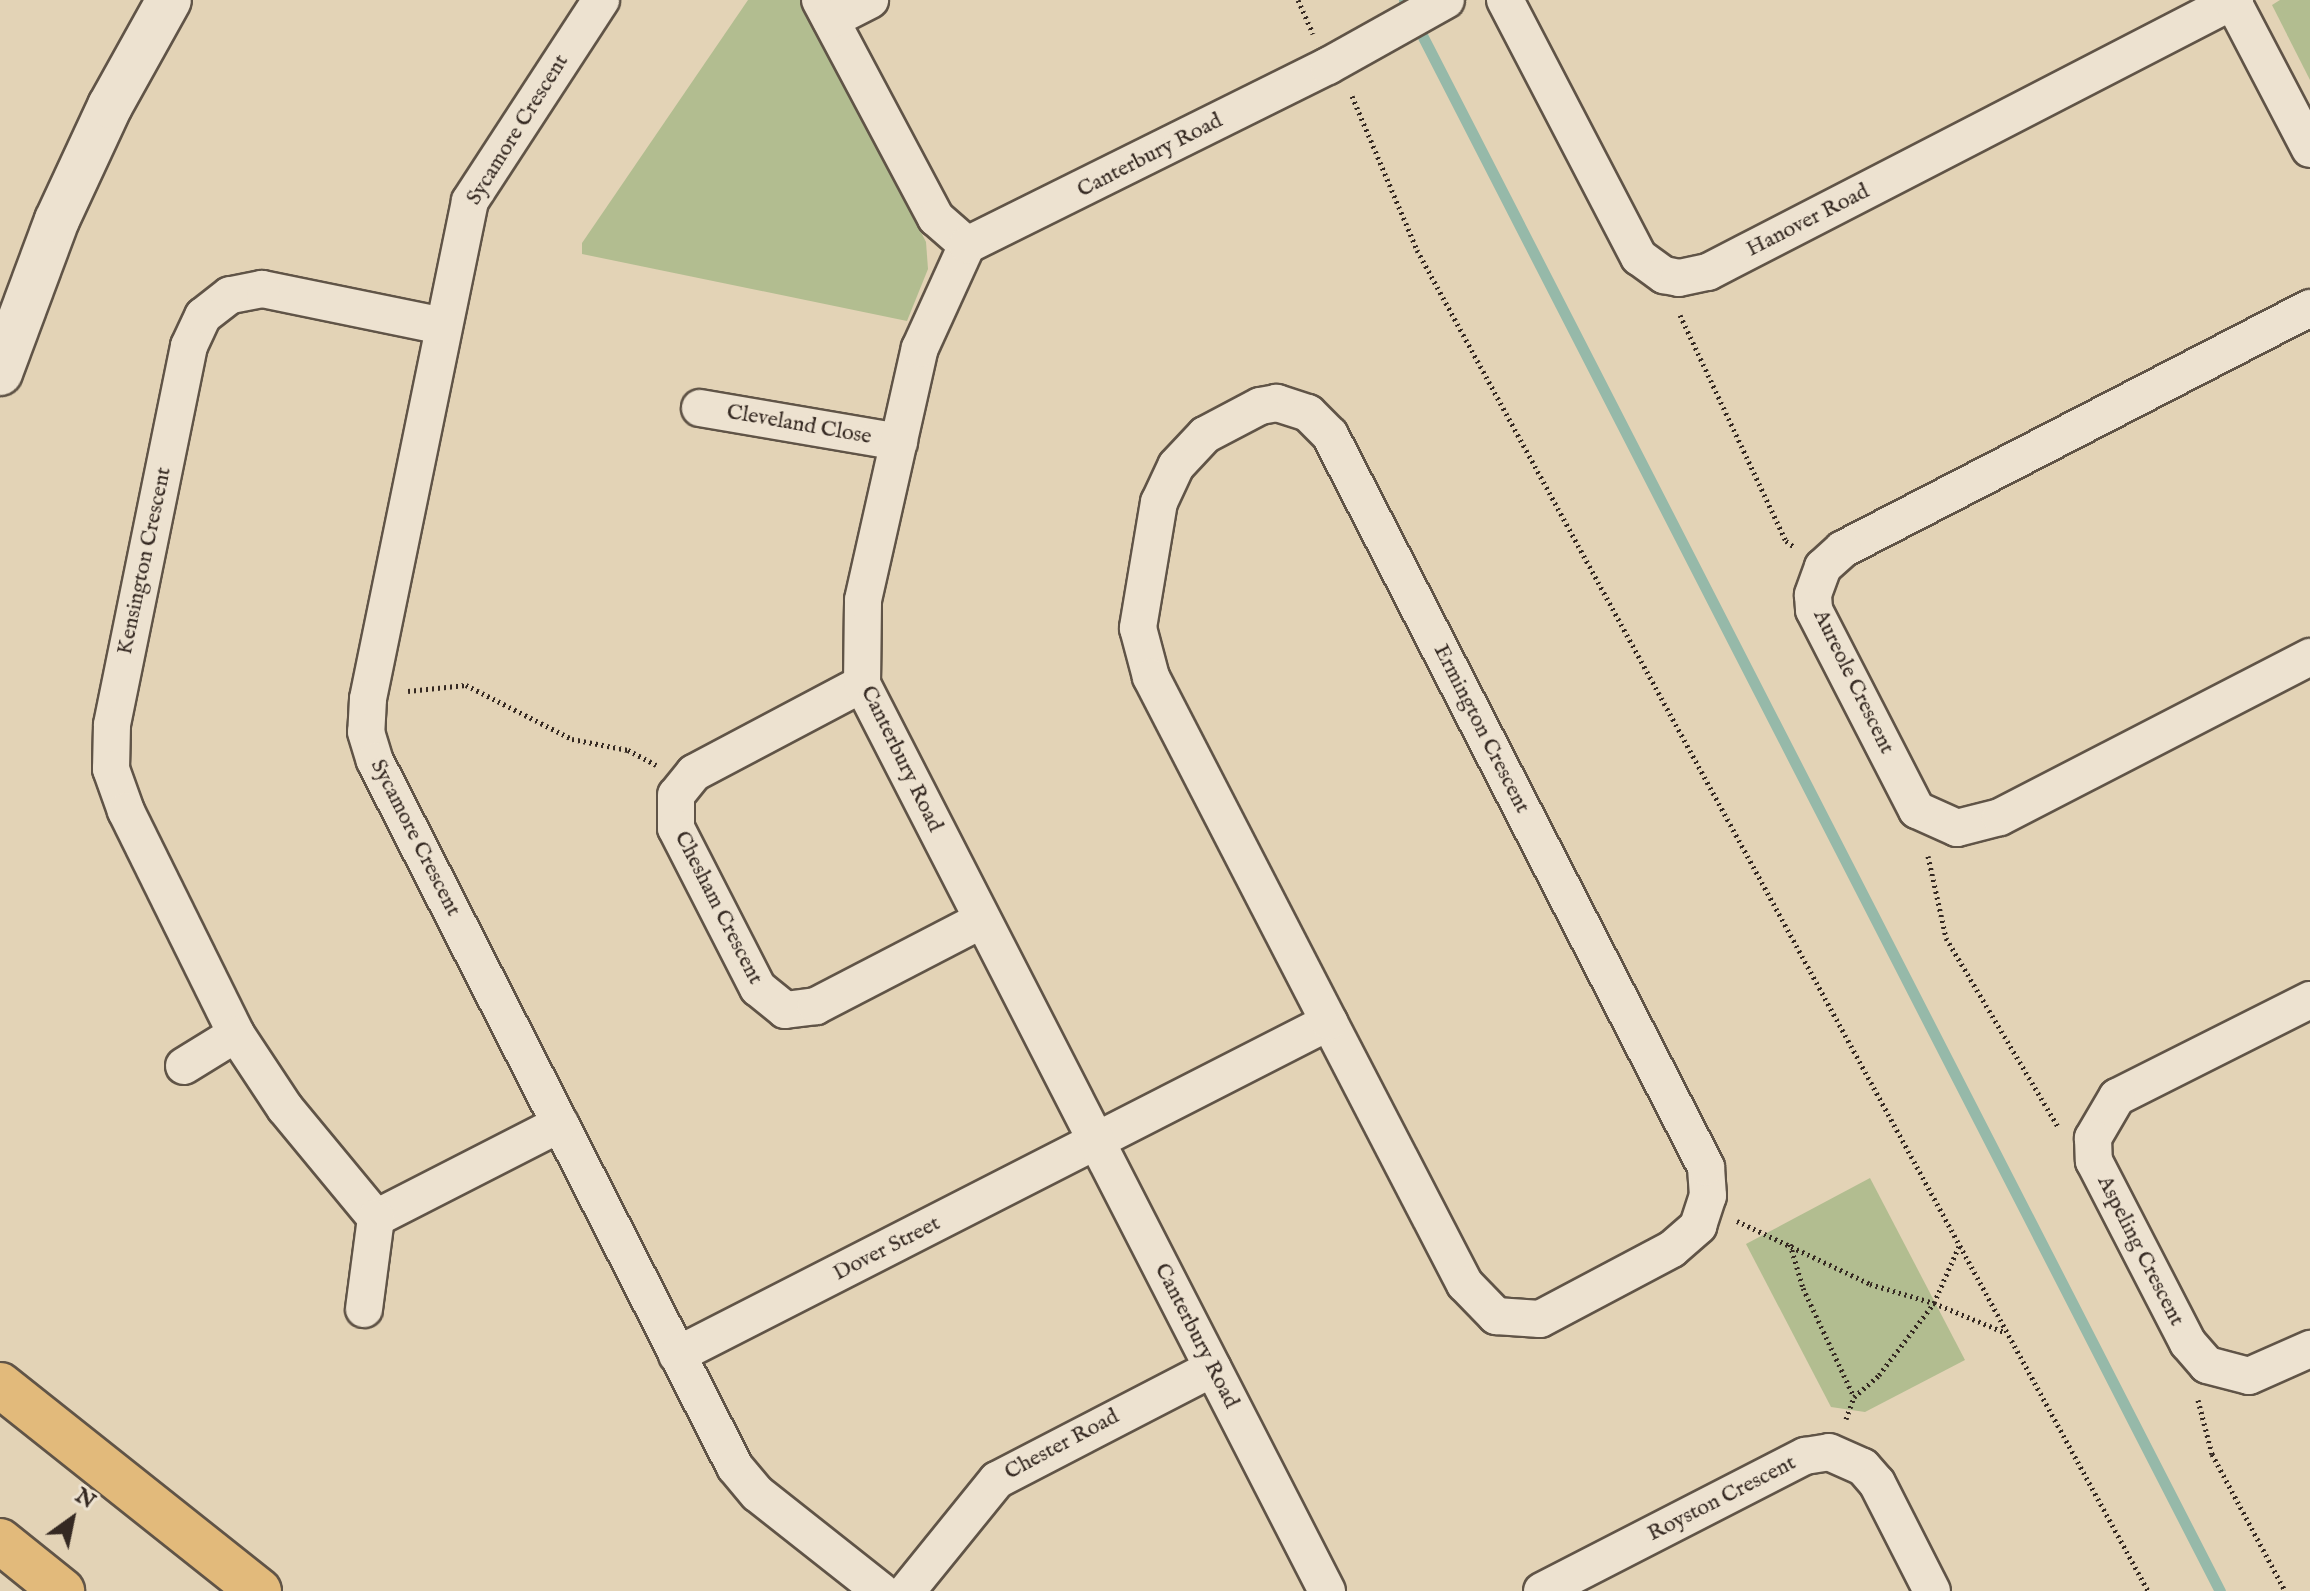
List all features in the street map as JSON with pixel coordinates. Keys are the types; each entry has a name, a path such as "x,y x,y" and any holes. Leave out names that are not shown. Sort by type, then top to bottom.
{"main road":[{"path":"0,1385 259,1591"},
{"path":"0,1541 62,1591"}],"street":[{"path":"0,373 57,220 110,106 169,0"},
{"name":"Sycamore Crescent","path":"601,0 470,201 368,699 366,732 375,761 677,1355 746,1481 881,1591"},
{"path":"870,0 825,10 936,218 967,245"},
{"name":"Canterbury Road","path":"1327,1591 980,921 862,684 863,600 920,348 967,245 1328,66 1446,0"},
{"path":"1505,0 1639,257 1650,268 1679,278"},
{"path":"2233,0 2310,149"},
{"name":"Hanover Road","path":"1679,278 1708,272 2233,0"},
{"name":"Kensington Crescent","path":"376,1218 285,1108 236,1034 126,811 111,769 112,725 189,346 215,304 230,295 262,289 443,326"},
{"path":"1823,567 1843,549 2310,308"},
{"name":"Ermington Crescent","path":"1277,403 1308,413 1330,435 1706,1167 1706,1210 1698,1226 1672,1249 1540,1319 1496,1316 1465,1284 1329,1022 1151,677 1138,628 1159,502 1176,466 1205,435 1260,406 1277,403"},
{"name":"Cleveland Close","path":"700,408 899,442"},
{"name":"Aureole Crescent","path":"1823,567 1814,610 1917,810 1935,821"},
{"path":"1935,821 1957,828 2000,817 2310,657"},
{"path":"694,773 862,684"},
{"name":"Chesham Crescent","path":"694,773 676,795 676,828 758,988 774,1005 795,1011 816,1006 980,921"},
{"name":"Aspeling Crescent","path":"2207,1365 2188,1343 2094,1161 2093,1138 2117,1097 2310,1000"},
{"path":"1097,1142 1329,1022"},
{"path":"184,1066 236,1034"},
{"path":"364,1309 376,1218 560,1124"},
{"name":"Dover Street","path":"677,1355 1097,1142"},
{"path":"2207,1365 2249,1376 2310,1349"},
{"name":"Chester Road","path":"907,1591 997,1480 1213,1368"},
{"path":"1829,1452 1863,1467 1877,1483 1932,1591"},
{"name":"Royston Crescent","path":"1542,1591 1805,1456 1829,1452"}],"path":[{"path":"1298,0 1328,66 1359,105 1417,250 2148,1591"},
{"path":"1679,278 1677,307 1786,541 1823,567"},
{"path":"368,699 466,685 572,739 628,750 655,765 694,773"},
{"path":"1935,821 1926,866 1946,938 2069,1143 2094,1161"},
{"path":"1706,1210 1790,1244 1870,1284 1934,1303 2006,1333"},
{"path":"1790,1244 1803,1288 1854,1397"},
{"path":"1829,1452 1854,1397 1879,1375 1934,1303 1959,1246"},
{"path":"2207,1365 2197,1395 2212,1454 2285,1591"}],"green space":[{"path":"748,0 803,0 926,242 928,269 907,321 582,254 582,243"},
{"path":"2280,0 2310,0 2310,80 2272,5"},
{"path":"1870,1178 1965,1360 1865,1412 1831,1407 1746,1244"}],"waterway":[{"path":"1404,0 2220,1591"}]}
